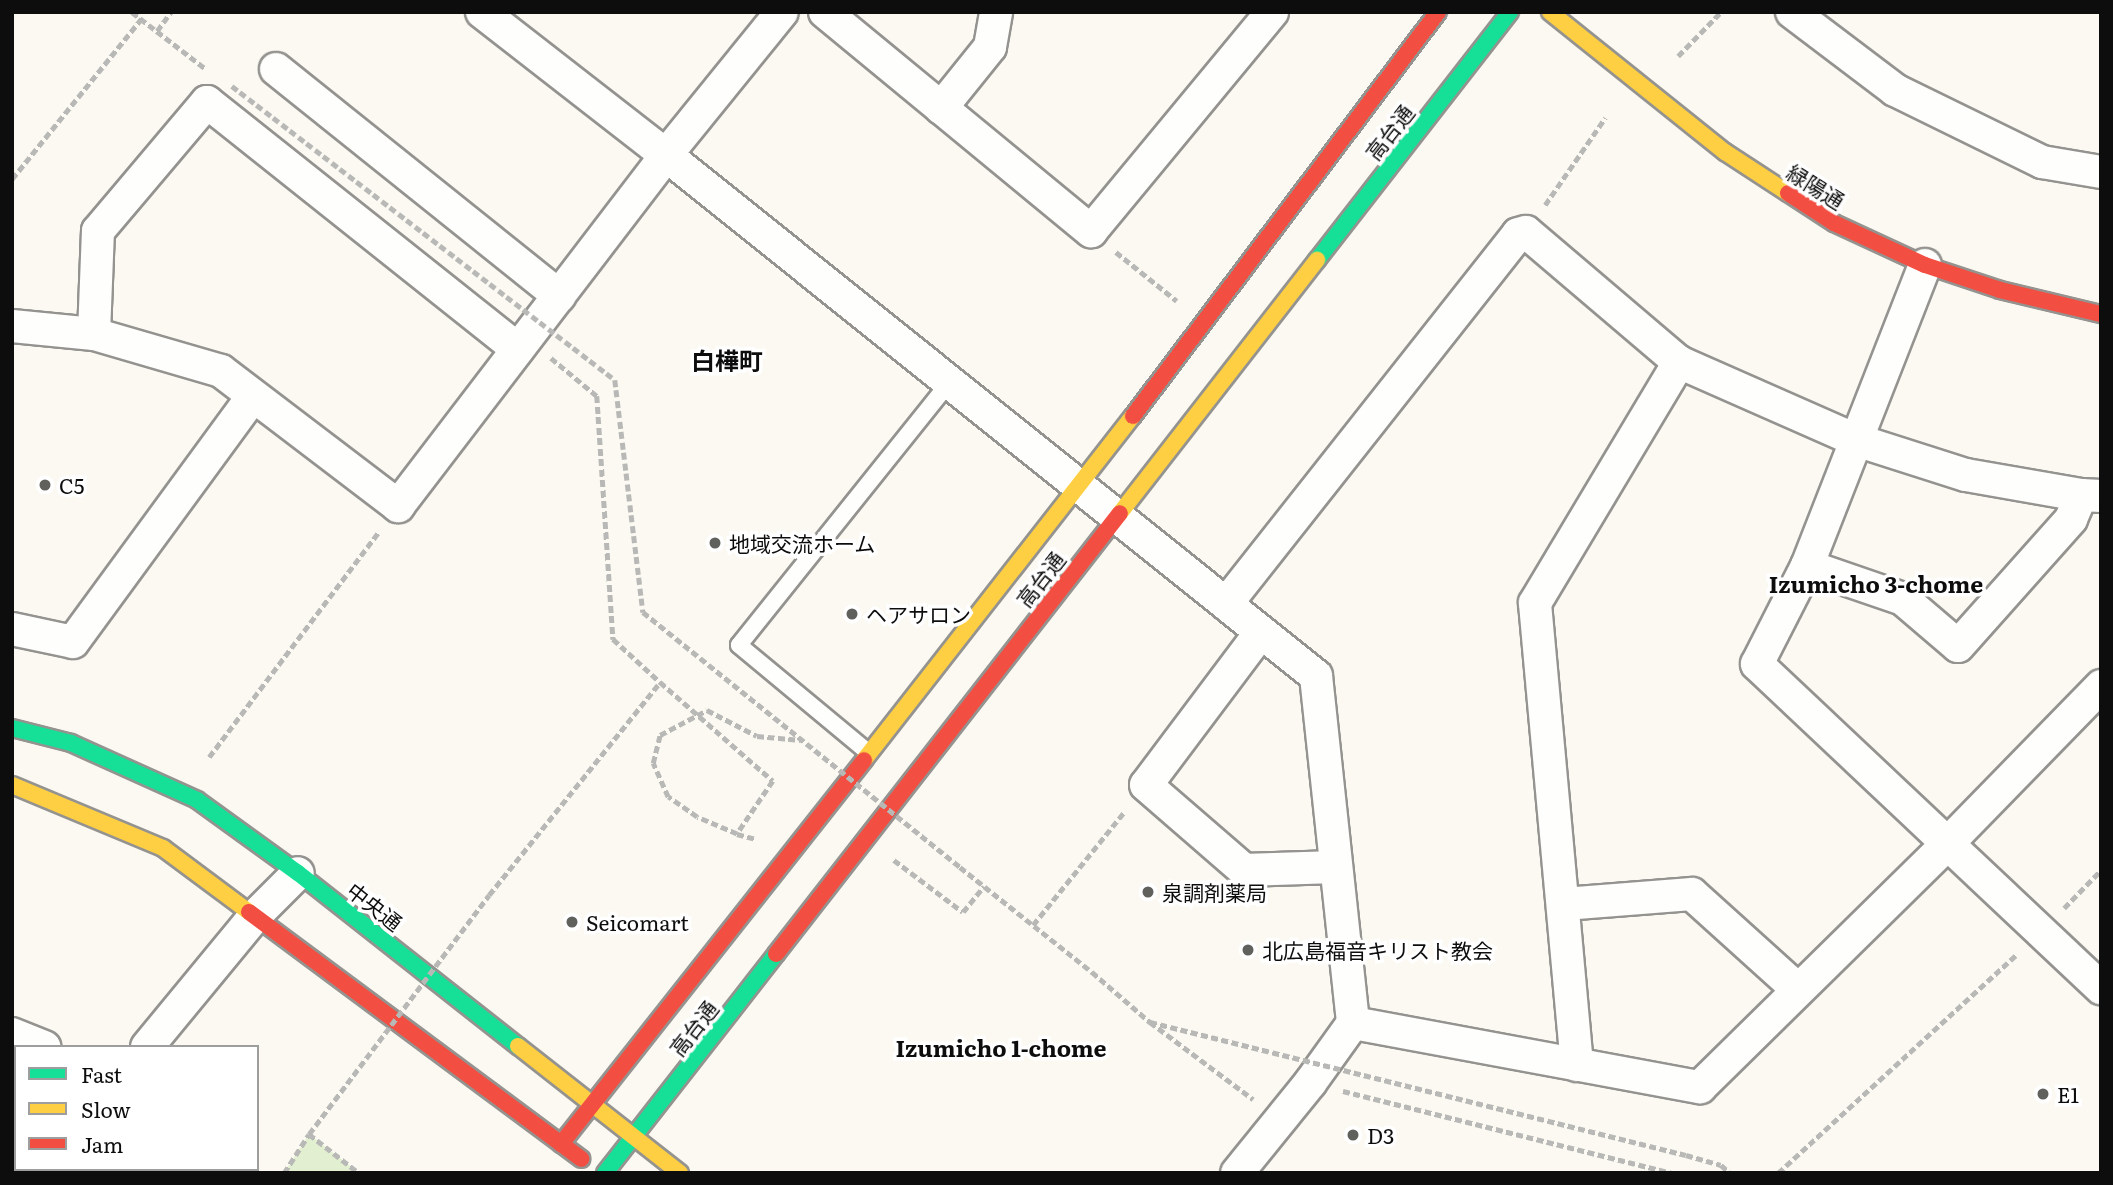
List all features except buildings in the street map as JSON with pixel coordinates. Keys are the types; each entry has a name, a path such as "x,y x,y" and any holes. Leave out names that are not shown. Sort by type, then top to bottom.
{"street":[{"path":"482,12 666,155 948,384 1316,676 1353,1023 1310,1083 1237,1173"},
{"path":"12,326 94,334 221,371 398,506 666,155 782,12"},
{"path":"825,12 1091,231 1272,12"},
{"path":"941,108 990,47 996,12"},
{"name":"高台通","path":"561,1144 1080,488 1438,12"},
{"name":"高台通","path":"602,1173 636,1137 865,838 1510,12"},
{"name":"緑陽通","path":"1550,12 1725,152 1834,223 1925,265 2000,290 2101,314"},
{"path":"1792,12 1895,90 2042,162 2101,172"},
{"path":"276,69 559,296"},
{"path":"94,334 98,231 207,102 522,343"},
{"path":"1226,604 1518,234 1526,232 1679,362 1856,440 1966,475 2091,495"},
{"path":"1925,265 1807,566 1757,664 2101,988"},
{"path":"1577,1065 1535,603 1679,362"},
{"path":"12,629 72,642 252,397"},
{"path":"1807,566 1903,599 1958,646 2091,495"},
{"path":"1261,632 1146,785 1244,870 1335,867"},
{"path":"1353,1023 1700,1087 1947,844 2101,686"},
{"name":"中央通","path":"12,727 71,743 197,800 298,873 680,1173"},
{"path":"12,785 163,848 602,1173"},
{"path":"149,1045 256,915 298,873"},
{"path":"1564,904 1692,894 1797,989"},
{"path":"12,1034 39,1045"}],"lane":[{"path":"869,753 739,645 948,384"}],"path":[{"path":"132,12 212,72"},
{"path":"157,31 171,12"},
{"path":"1678,56 1721,12"},
{"path":"12,179 141,19"},
{"path":"222,79 615,380 643,612 1150,1022 1235,1085"},
{"path":"1526,232 1605,118"},
{"path":"1091,231 1204,324"},
{"path":"522,343 597,396 613,639 660,682 773,780 737,834 697,817 668,797 653,763 660,736 706,710 757,736 802,740"},
{"path":"209,757 398,506"},
{"path":"284,1173 309,1134 489,895 660,682"},
{"path":"1033,925 1146,785"},
{"path":"865,838 963,912 984,886"},
{"path":"1778,1173 2041,932 2101,870"},
{"path":"1150,1022 1686,1155 1721,1165 1730,1173"},
{"path":"1310,1083 1671,1173"},
{"path":"309,1134 359,1173"}],"green space":[{"path":"309,1134 359,1173 284,1173"}],"traffic: fast":[{"path":"1317,260 1510,12"},
{"path":"12,728 71,743 197,800 298,873 518,1046"},
{"path":"605,1173 776,954"}],"traffic: slow":[{"path":"1550,12 1725,152 1788,193"},
{"path":"1120,513 1317,260"},
{"path":"864,760 1133,416"},
{"path":"12,785 163,848 249,912"},
{"path":"518,1046 680,1173"}],"traffic: jam":[{"path":"1133,416 1438,12"},
{"path":"1788,193 1834,223 1925,265 2000,290 2101,314"},
{"path":"776,954 1120,513"},
{"path":"561,1144 864,760"},
{"path":"249,912 581,1159"}],"place":[{"name":"C5","path":"45,485"},
{"name":"地域交流ホーム","path":"715,543"},
{"name":"ヘアサロン","path":"852,614"},
{"name":"泉調剤薬局","path":"1148,892"},
{"name":"Seicomart","path":"572,922"},
{"name":"北広島福音キリスト教会","path":"1248,950"},
{"name":"E1","path":"2043,1094"},
{"name":"D3","path":"1353,1135"}],"district":[{"name":"白樺町","path":"727,360"},
{"name":"Izumicho 3-chome","path":"1876,583"},
{"name":"Izumicho 1-chome","path":"1001,1047"}]}
